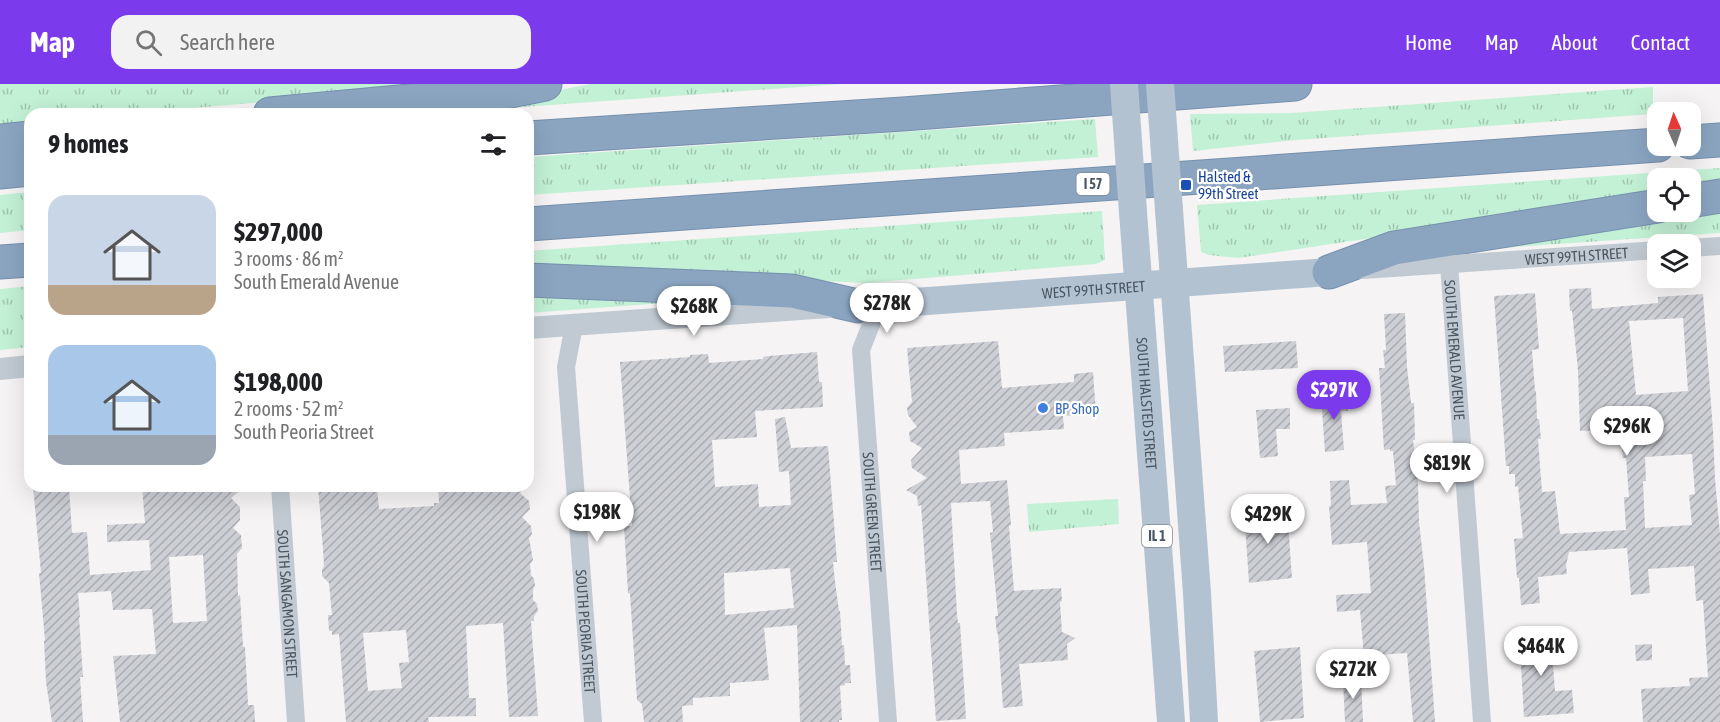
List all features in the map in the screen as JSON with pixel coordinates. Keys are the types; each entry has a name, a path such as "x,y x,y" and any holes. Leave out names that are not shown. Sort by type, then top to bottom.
{"highway":[{"path":"337,108 505,93 545,84"},
{"path":"534,138 915,113 1295,84"},
{"path":"0,141 24,139"},
{"path":"1701,141 1720,140"},
{"name":"I 57","path":"534,224 1647,146"},
{"path":"0,172 24,170"},
{"path":"1701,199 1720,196"},
{"path":"1329,272 1394,248 1647,208"},
{"path":"0,262 24,260"},
{"path":"534,280 792,291 868,305"}],"main road":[{"name":"SOUTH HALSTED STREET","path":"1124,84 1172,722"},
{"name":"IL 1","path":"1160,84 1197,593 1204,722"},
{"name":"WEST 99TH STREET","path":"868,305 1329,272"}],"street":[{"path":"1701,247 1720,246"},
{"name":"WEST 99TH STREET","path":"1329,272 1647,251"},
{"name":"SOUTH EMERALD AVENUE","path":"1449,264 1482,722"},
{"name":"WEST 99TH STREET","path":"534,328 868,305"},
{"name":"SOUTH GREEN STREET","path":"868,305 861,350 888,722"},
{"name":"SOUTH PEORIA STREET","path":"574,325 566,367 593,722"},
{"path":"0,369 24,367"},
{"name":"SOUTH SANGAMON STREET","path":"280,492 296,722"}],"green space":[{"path":"0,84 482,84 192,108 24,108 24,123 0,125"},
{"path":"591,84 841,84 523,107 523,97"},
{"path":"1653,87 1653,102 1647,102 1647,114 1296,140 1193,151 1190,114 1292,113"},
{"path":"1095,119 1098,157 534,195 534,157"},
{"path":"1720,168 1720,186 1701,189 1701,169"},
{"path":"1647,173 1647,197 1238,258 1201,252 1197,205"},
{"path":"24,193 24,231 0,233 0,195"},
{"path":"1720,206 1720,233 1647,234 1647,238 1484,249 1484,243 1647,217 1647,222 1701,222 1701,209"},
{"path":"1102,211 1105,260 1096,264 865,283 638,272 534,271 534,251"},
{"path":"24,287 24,348 0,350 0,289"},
{"path":"534,290 679,302 534,313"},
{"path":"1118,499 1119,524 1029,532 1027,504"}],"building":[{"path":"1591,288 1592,309 1658,303 1658,297 1703,294 1720,534 1720,722 1643,722 1641,689 1690,686 1689,678 1708,677 1703,600 1696,601 1694,566 1648,569 1650,593 1631,595 1627,548 1569,552 1566,565 1567,574 1538,577 1540,603 1521,605 1514,539 1523,538 1518,486 1515,487 1515,474 1509,474 1509,466 1506,466 1494,296 1535,293 1539,349 1532,350 1537,419 1539,419 1541,439 1538,439 1542,492 1555,491 1560,534 1626,530 1624,497 1629,497 1626,458 1623,458 1620,429 1580,431 1578,370 1569,289","holes":["1683,318 1688,391 1636,395 1629,321","1692,454 1695,494 1689,495 1692,525 1645,528 1643,481 1646,481 1645,457"]},
{"path":"1405,313 1407,367 1411,403 1414,403 1415,440 1413,440 1435,722 1413,722 1407,653 1364,656 1360,610 1337,612 1336,595 1371,593 1367,542 1332,545 1329,506 1331,506 1330,481 1349,480 1351,505 1387,503 1385,486 1396,485 1393,451 1384,450 1379,368 1385,368 1384,314"},
{"path":"998,341 1002,388 1074,382 1074,374 1093,372 1096,414 1063,416 1064,429 1004,433 1005,446 959,450 961,484 1007,480 1014,591 1061,588 1062,632 1075,638 1067,644 1068,660 1019,664 1023,706 1003,708 995,616 998,616 990,533 993,532 990,501 951,503 966,719 936,721 921,505 918,506 917,496 906,490 927,478 912,468 911,460 922,448 910,441 909,432 917,427 908,415 907,408 912,402 907,348"},
{"path":"1296,341 1298,368 1225,372 1223,346"},
{"path":"817,352 823,407 755,411 757,437 712,440 715,487 758,484 759,507 791,505 789,471 779,472 775,419 785,417 791,448 828,446 837,562 833,562 842,646 844,645 845,665 850,665 851,683 840,686 842,720 839,722 800,722 797,625 764,628 769,680 730,683 730,696 693,698 693,705 682,706 683,722 644,722 642,704 637,700 630,594 628,593 624,526 632,526 620,362 708,354 709,363","holes":["790,568 794,608 725,615 724,573"]},
{"path":"1347,394 1348,411 1341,411 1344,450 1325,452 1321,396"},
{"path":"1290,408 1290,429 1276,429 1278,456 1260,458 1256,410"},
{"path":"34,492 69,492 72,533 87,532 90,575 151,570 149,540 107,542 107,525 145,523 142,492 238,492 231,498 240,507 240,520 233,528 241,535 242,548 237,554 238,596 240,595 243,647 245,647 248,705 254,705 255,722 120,722 113,656 156,654 152,609 113,610 111,591 78,593 83,722 52,722 46,682 39,573 41,573","holes":["203,555 207,621 173,623 169,557"]},
{"path":"318,492 378,492 379,509 434,506 434,503 439,503 438,492 521,492 529,501 530,509 522,517 531,526 532,534 529,538 533,560 530,564 535,585 533,600 537,604 538,611 534,616 534,621 531,621 538,716 509,717 503,623 466,626 469,698 476,698 476,716 428,717 429,722 346,722 339,634 332,635 332,631 329,631 328,615 332,615 329,583 322,576 324,566","holes":["406,630 409,662 399,663 402,688 368,691 363,633"]},
{"path":"1287,508 1292,578 1249,583 1244,509"},
{"path":"1550,627 1555,691 1572,690 1574,713 1524,717 1521,665 1525,665 1521,628"},
{"path":"1652,644 1652,660 1636,661 1635,645"},
{"path":"1300,647 1304,718 1260,722 1254,651"},
{"path":"1361,678 1363,722 1345,722 1343,679"}],"place":[{"name":"Halsted & 99th Street","path":"1186,185"},
{"name":"BP Shop","path":"1043,408"}]}
